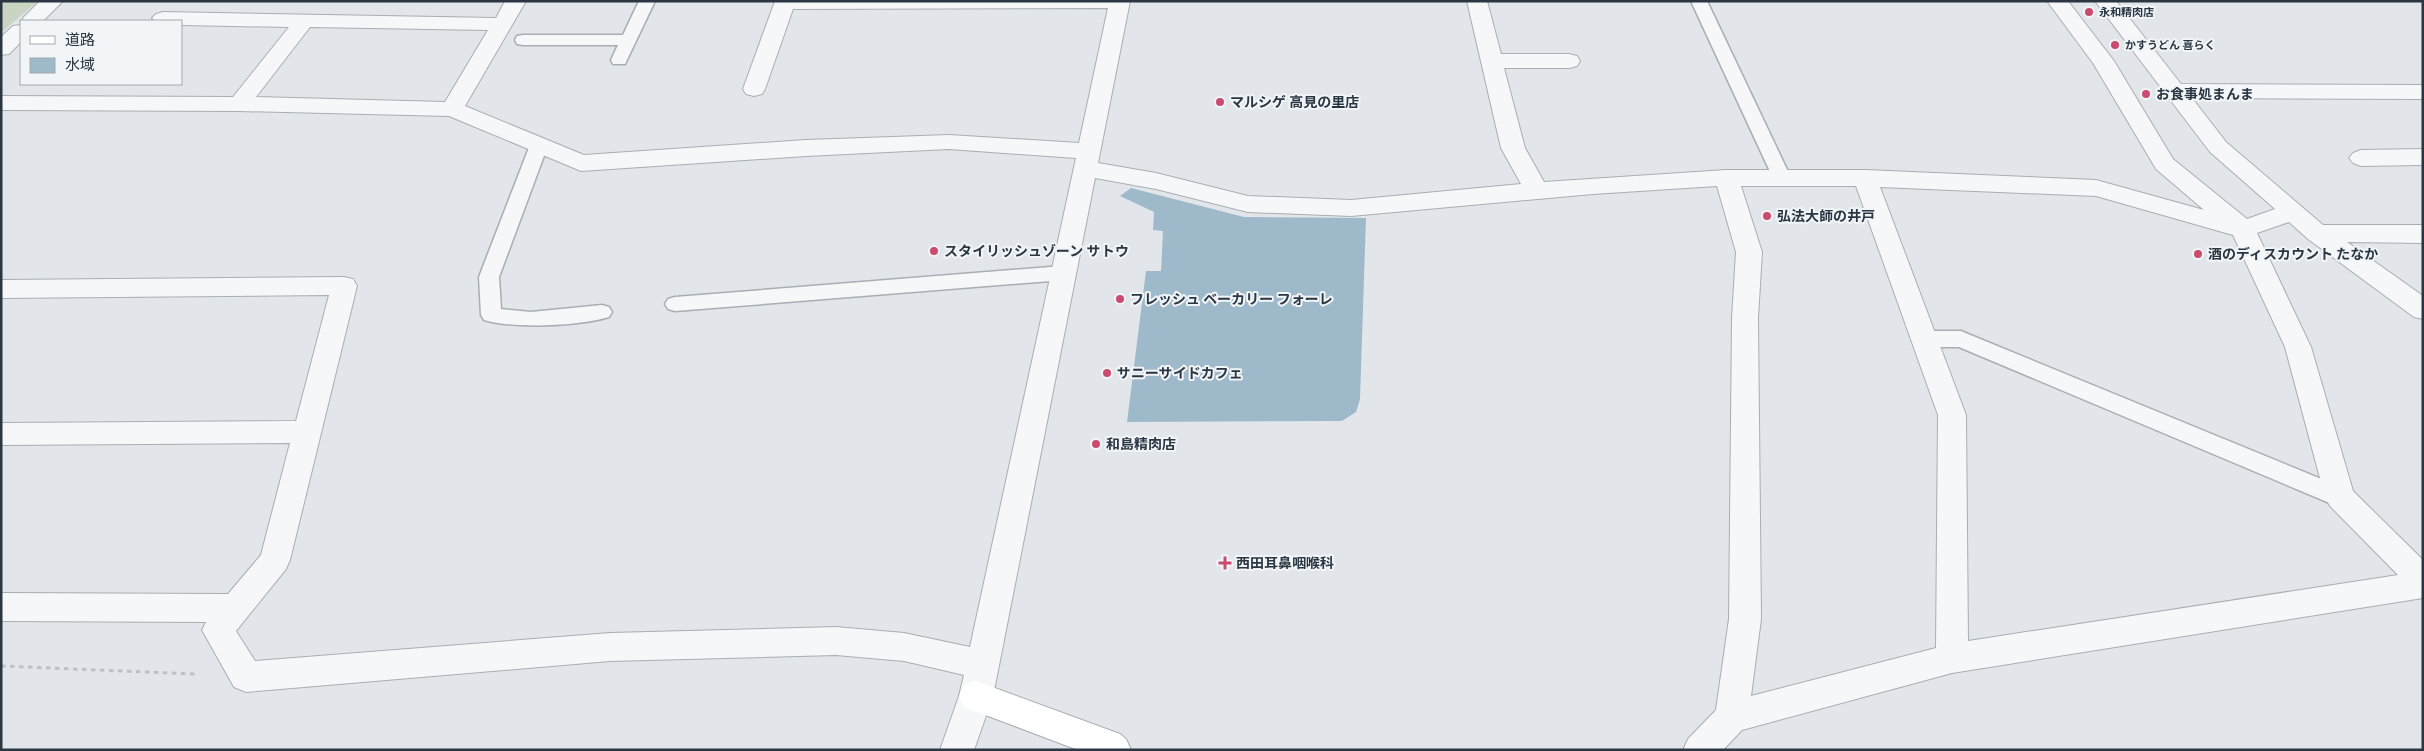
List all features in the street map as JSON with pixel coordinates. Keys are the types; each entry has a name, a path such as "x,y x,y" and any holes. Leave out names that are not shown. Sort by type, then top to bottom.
{"street":[{"path":"32,20 53,1"},
{"path":"239,104 310,20 332,1"},
{"path":"452,109 516,1"},
{"path":"1477,1 1513,148 1537,192"},
{"path":"2057,1 2102,62 2164,164 2243,229 2298,347 2340,497 2423,580"},
{"path":"2105,1 2218,147 2317,234 2423,310"},
{"path":"754,89 786,2 1120,2 979,680 957,750"},
{"path":"163,18 503,24"},
{"path":"1,49 20,32"},
{"path":"1492,62 1569,62"},
{"path":"24,103 41,85"},
{"path":"2174,91 2423,92"},
{"path":"1,103 239,104 452,109 581,163 806,148 949,142 1086,159 1156,182 1248,204 1351,208 1726,178 1865,178 2096,188 2243,229 2294,212"},
{"path":"2361,158 2423,157"},
{"path":"1726,178 1749,252 1745,318 1745,619 1732,717"},
{"path":"1865,178 1926,339 1952,415 1952,658"},
{"path":"2317,234 2423,234"},
{"path":"1,289 344,286 275,560 218,630 246,677 610,647 836,641 904,647 979,680 1108,745 1114,750"},
{"path":"1,434 307,432"},
{"path":"1700,750 1732,717 1952,658 2423,585"},
{"path":"1,607 236,608"}],"lane":[{"path":"619,60 647,1"},
{"path":"1699,1 1782,178"},
{"path":"523,40 628,40"},
{"path":"539,145 489,277 491,315 531,319 602,312"},
{"path":"675,304 1063,273"},
{"path":"1926,339 1961,340 2340,497"}],"path":[{"path":"1,666 246,677"}],"green space":[{"path":"1,1 38,1 1,33"}],"water":[{"path":"1131,188 1244,217 1366,218 1360,399 1356,412 1342,421 1127,422 1146,271 1161,271 1163,231 1153,230 1154,212 1120,196"}],"place":[{"name":"永和精肉店","path":"2089,12"},
{"name":"かすうどん 喜らく","path":"2115,45"},
{"name":"お食事処まんま","path":"2146,94"},
{"name":"マルシゲ 高見の里店","path":"1220,102"},
{"name":"弘法大師の井戸","path":"1767,216"},
{"name":"スタイリッシュゾーン サトウ","path":"934,251"},
{"name":"酒のディスカウント たなか","path":"2198,254"},
{"name":"フレッシュ ベーカリー フォーレ","path":"1120,299"},
{"name":"サニーサイドカフェ","path":"1107,373"},
{"name":"和島精肉店","path":"1096,444"},
{"name":"西田耳鼻咽喉科","path":"1225,563"}]}
